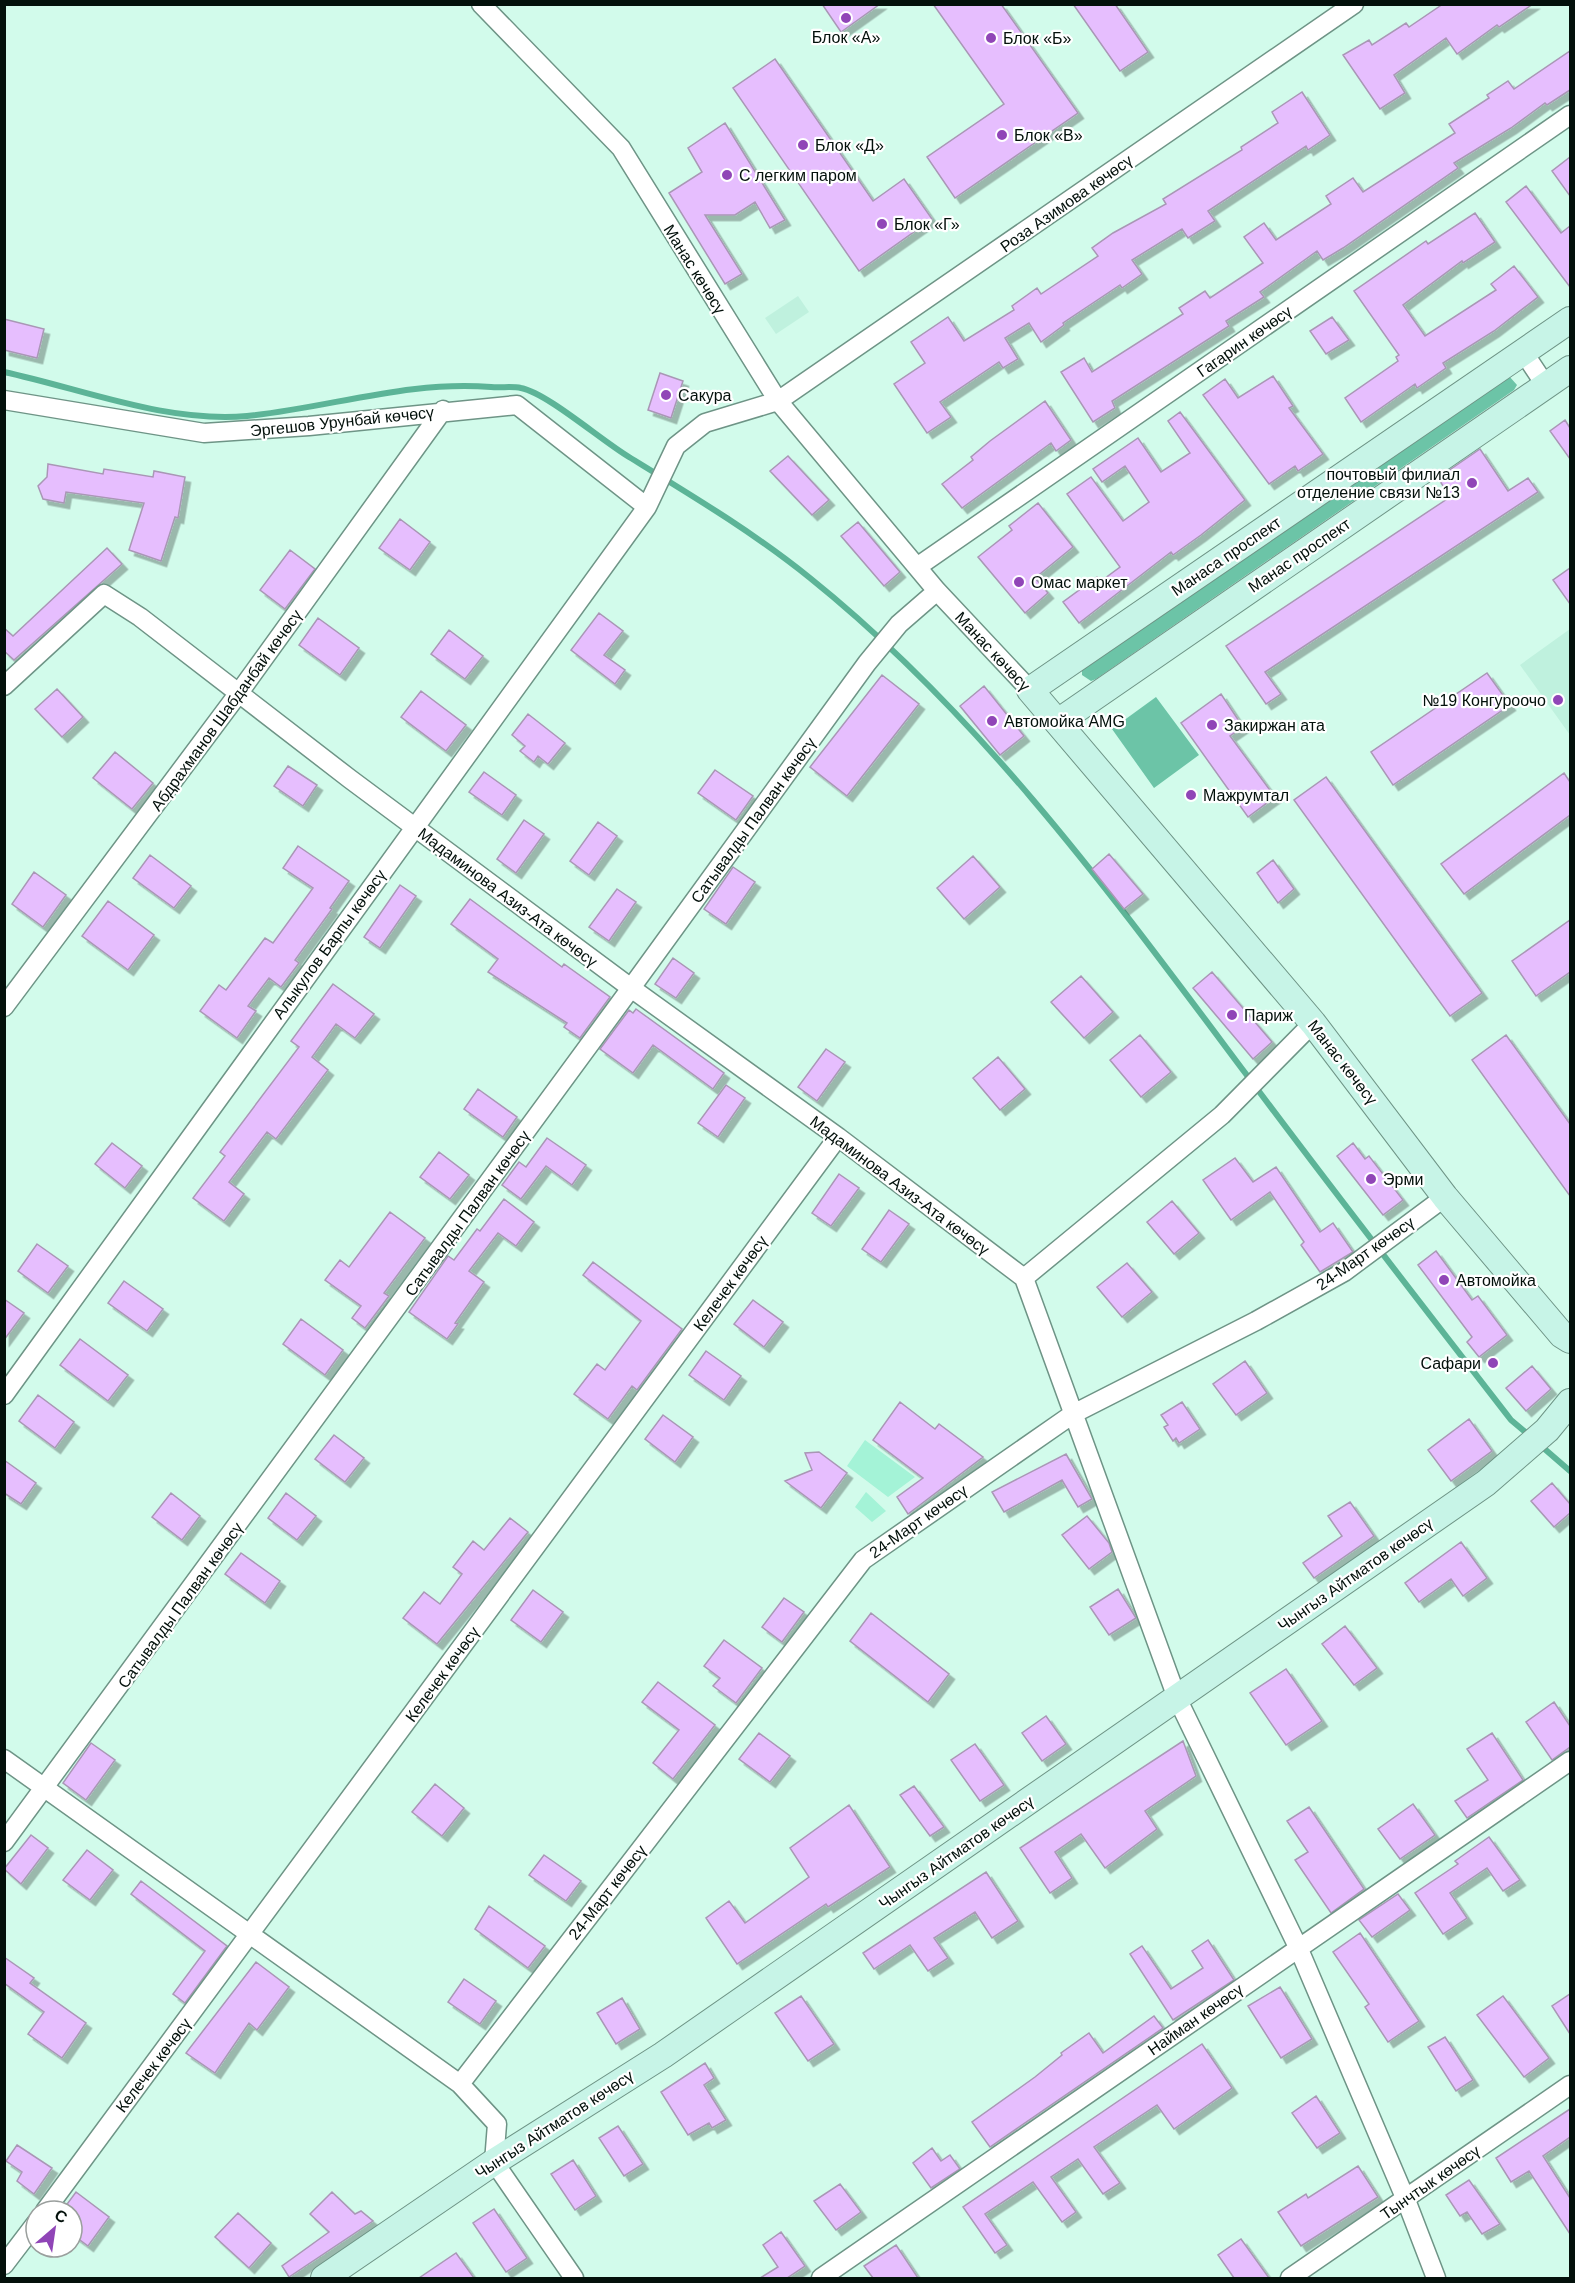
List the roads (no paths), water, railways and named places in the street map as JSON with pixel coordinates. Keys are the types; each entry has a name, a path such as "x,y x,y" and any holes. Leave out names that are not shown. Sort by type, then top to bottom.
{"main road":[{"name":"Манаса проспект","path":"1030,690 1570,320"},
{"name":"Манас проспект","path":"1058,722 1570,369"},
{"name":"Манас көчөсү","path":"1030,690 1313,1023 1445,1197 1562,1335 1570,1340"},
{"name":"Чынгыз Айтматов көчөсү","path":"324,2278 494,2162 673,2048 1486,1482 1524,1452 1547,1430 1570,1402"}],"street":[{"name":"Манас көчөсү","path":"481,4 621,148 778,401 937,591 1030,690"},
{"name":"Роза Азимова көчөсү","path":"676,446 705,423 778,401 1354,4"},
{"name":"Гагарин көчөсү","path":"917,567 1570,115"},
{"path":"1524,352 1546,386"},
{"name":"Эргешов Урунбай көчөсү","path":"4,400 204,433 309,426 517,405 650,500"},
{"name":"Абдрахманов Шабданбай көчөсү","path":"4,1007 238,694 443,411"},
{"name":"Алыкулов Барпы көчөсү","path":"4,1395 650,500 676,446"},
{"name":"Сатывалды Палван көчөсү","path":"4,1842 632,988 867,663 899,624 937,591"},
{"name":"Мадаминова Азиз-Ата көчөсү","path":"4,686 104,594 140,616 238,694 414,826 838,1137 1024,1278"},
{"path":"1313,1023 1222,1115 1024,1278 1178,1698 1298,1947 1406,2200 1436,2278"},
{"name":"Келечек көчөсү","path":"54,2199 838,1137"},
{"name":"24-Март көчөсү","path":"460,2084 863,1560 1073,1414 1256,1321 1344,1272 1445,1197"},
{"path":"4,1759 460,2084 497,2124 494,2162 574,2278"},
{"name":"Найман көчөсү","path":"821,2278 1570,1761"},
{"name":"Тынчтык көчөсү","path":"1290,2278 1570,2085"},
{"path":"4,2265 24,2239"}],"waterway":[{"path":"4,372 155,410 216,417 278,412 429,387 521,388 545,399 618,450 766,545 810,578 873,632 989,749 1043,812 1147,942 1511,1420 1530,1436"},
{"path":"1540,1445 1570,1471"}],"place":[{"name":"Блок «А»","path":"846,18"},
{"name":"Блок «Б»","path":"991,38"},
{"name":"Блок «В»","path":"1002,135"},
{"name":"Блок «Д»","path":"803,145"},
{"name":"С легким паром","path":"727,175"},
{"name":"Блок «Г»","path":"882,224"},
{"name":"Сакура","path":"666,395"},
{"name":"почтовый филиал отделение связи №13","path":"1472,483"},
{"name":"Омас маркет","path":"1019,582"},
{"name":"№19 Конгуроочо","path":"1558,700"},
{"name":"Автомойка AMG","path":"992,721"},
{"name":"Закиржан ата","path":"1212,725"},
{"name":"Мажрумтал","path":"1191,795"},
{"name":"Париж","path":"1232,1015"},
{"name":"Эрми","path":"1371,1179"},
{"name":"Автомойка","path":"1444,1280"},
{"name":"Сафари","path":"1493,1363"}]}
